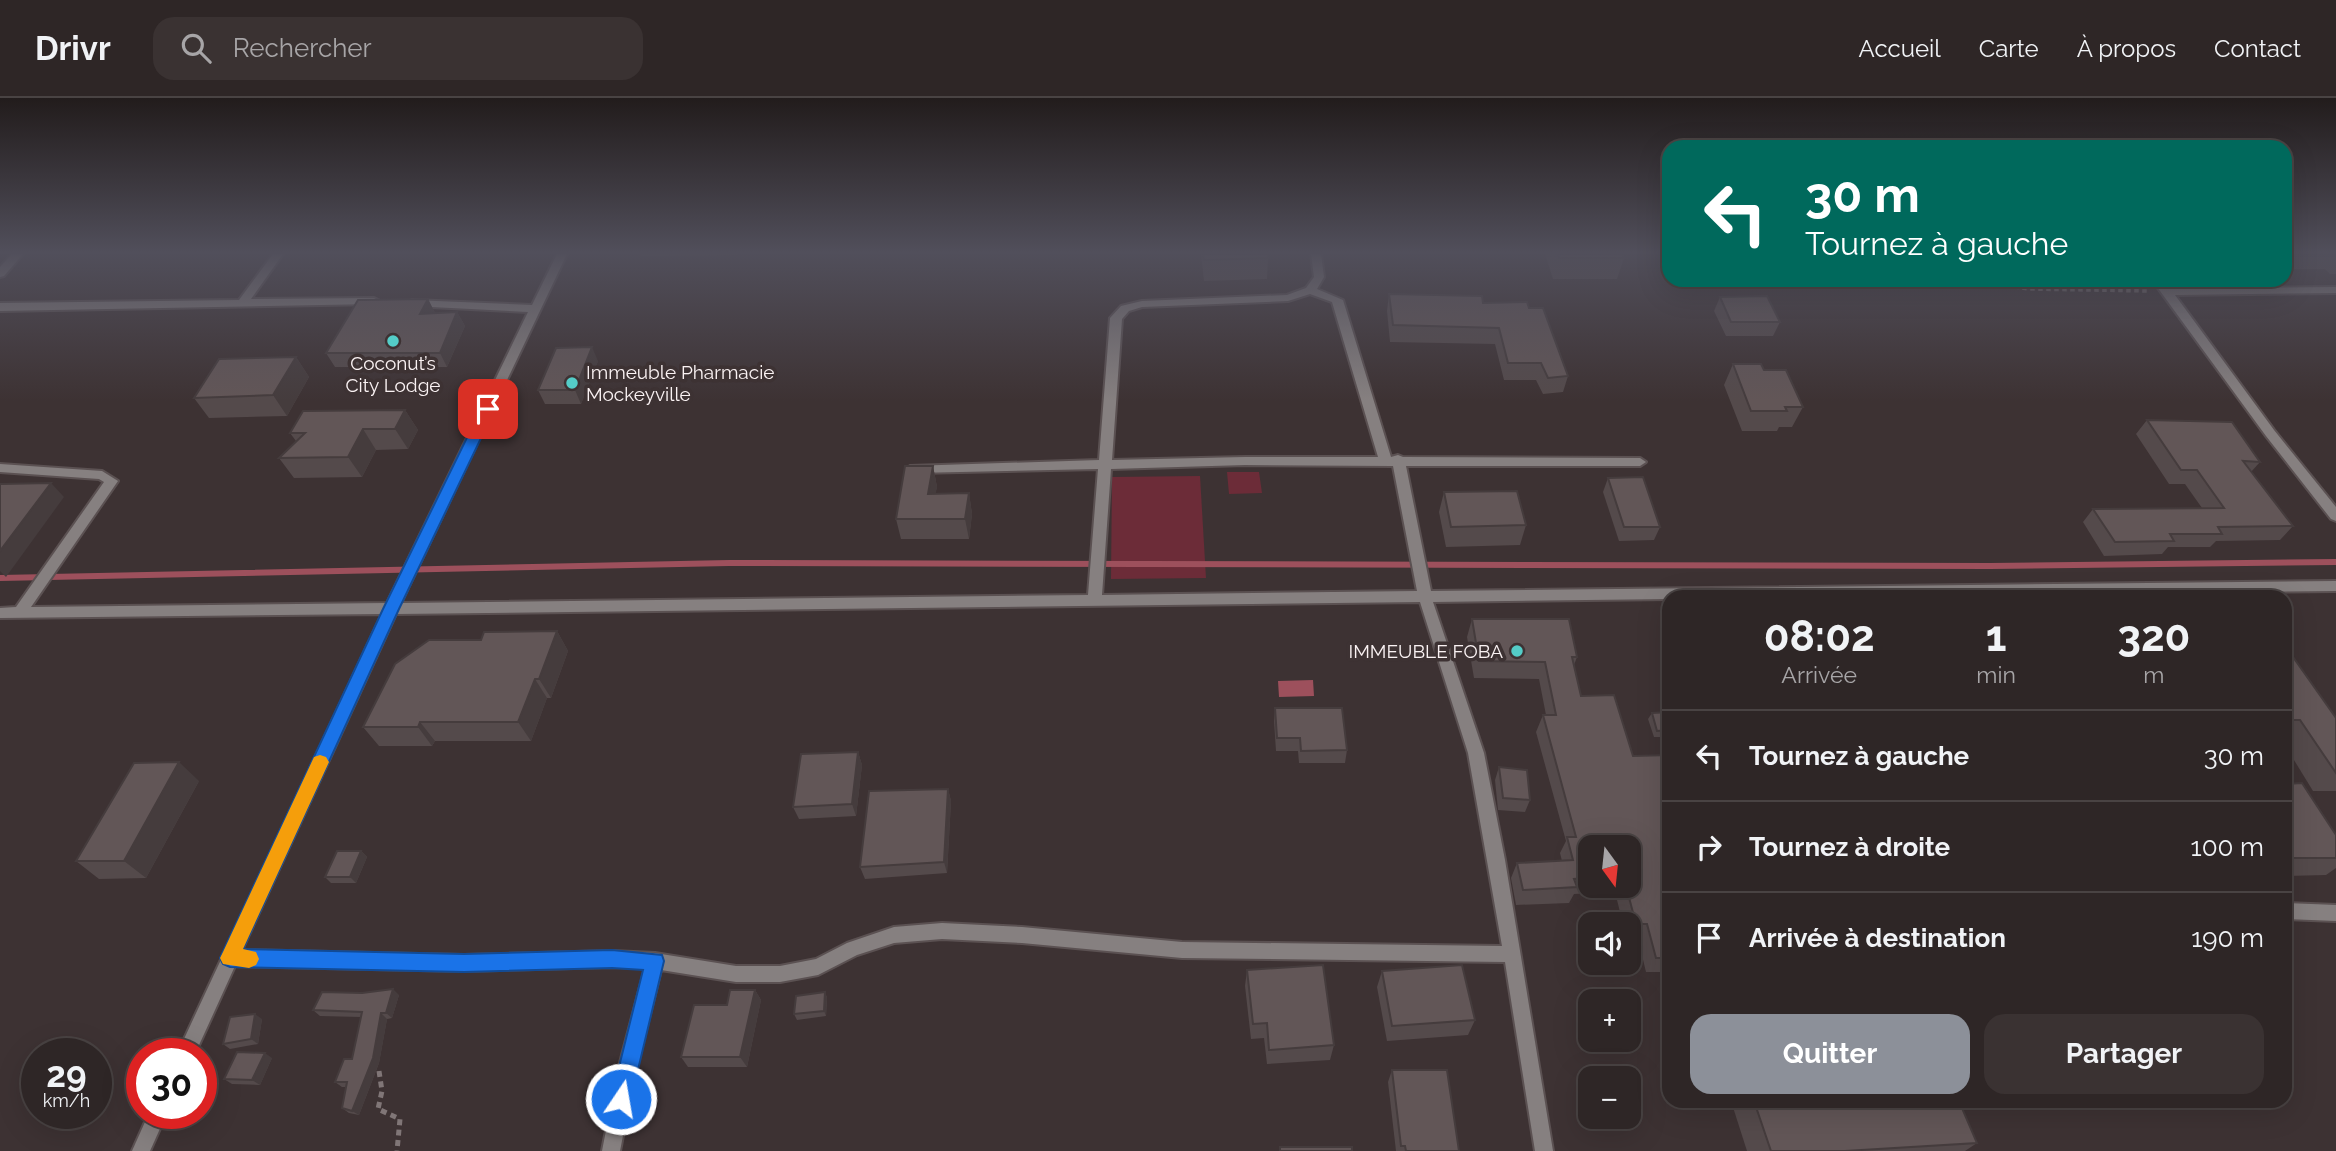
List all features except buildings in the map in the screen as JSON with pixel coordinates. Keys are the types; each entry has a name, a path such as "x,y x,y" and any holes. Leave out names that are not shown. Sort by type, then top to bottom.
{"street":[{"path":"0,307 208,303"},
{"path":"414,303 537,309"},
{"path":"193,1038 391,609 540,303"},
{"path":"1096,600 1116,318 1125,308 1163,303"},
{"path":"1338,303 1392,459 1425,597 1476,753 1544,1151"},
{"path":"2176,303 2240,393 2336,516"},
{"path":"913,469 1392,459 1640,462"},
{"path":"0,468 102,475 112,481 20,613"},
{"path":"2084,590 2336,586"},
{"path":"0,613 1662,596"},
{"path":"2292,911 2336,913"},
{"path":"230,958 464,963 612,959 655,961 736,974 780,974 818,967 853,949 894,935 942,931 1022,935 1182,950 1512,954"},
{"path":"611,1151 626,1074 655,961"},
{"path":"141,1151 151,1129"}],"path":[{"path":"379,1071 382,1091 378,1109 400,1119 397,1151"}],"shaded area":[{"path":"1227,472 1259,472 1262,493 1229,494"},
{"path":"1200,476 1206,578 1111,579 1112,477"},
{"path":"1313,680 1314,696 1279,697 1278,681"}],"waterway":[{"path":"0,578 729,563 1990,566 2336,562"}],"slow traffic":[{"path":"249,959 230,958 320,762"}],"place":[{"name":"Coconut’s City Lodge","path":"393,341"},
{"name":"Immeuble Pharmacie Mockeyville","path":"572,383"},
{"name":"IMMEUBLE FOBA","path":"1517,651"}],"route":[{"path":"488,409 391,609 230,958 464,963 545,963 612,959 655,961 621,1099"}]}
